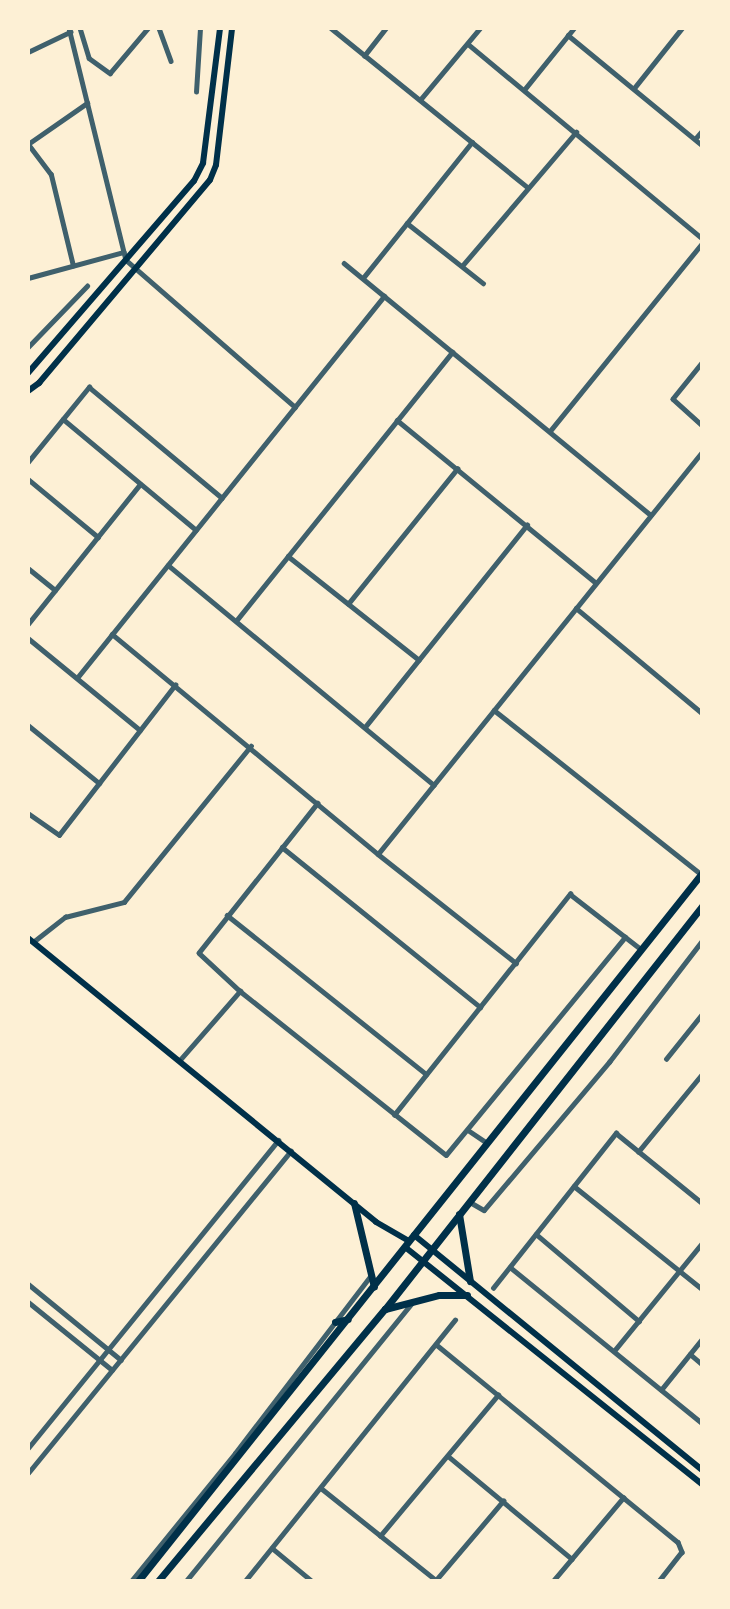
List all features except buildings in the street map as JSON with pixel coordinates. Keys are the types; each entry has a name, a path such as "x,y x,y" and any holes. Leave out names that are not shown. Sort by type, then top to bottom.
{"main road":[{"path":"28,373 194,181 203,163 220,28"},
{"path":"28,391 39,383 201,191 216,165 232,28"},
{"path":"138,1581 702,873"},
{"path":"159,1581 432,1250 702,906"},
{"path":"30,940 376,1222 432,1250 702,1470"},
{"path":"354,1203 374,1287"},
{"path":"459,1213 470,1281"},
{"path":"410,1241 422,1262 467,1294 702,1484"},
{"path":"385,1308 439,1294 467,1294"},
{"path":"335,1322 349,1318"}],"street":[{"path":"80,28 89,58 110,73 148,28"},
{"path":"159,28 171,61"},
{"path":"196,92 200,28"},
{"path":"331,28 527,187"},
{"path":"364,56 386,28"},
{"path":"420,100 480,28"},
{"path":"524,90 574,28"},
{"path":"635,87 682,28"},
{"path":"28,52 70,30 125,260 133,271 295,407"},
{"path":"568,35 635,87 702,145"},
{"path":"468,44 702,238"},
{"path":"73,266 51,175 28,144 87,103"},
{"path":"695,139 702,131"},
{"path":"462,266 576,132"},
{"path":"363,278 472,142"},
{"path":"407,223 483,283"},
{"path":"550,431 702,243"},
{"path":"28,278 124,252"},
{"path":"344,262 651,515"},
{"path":"28,347 87,286"},
{"path":"77,678 384,296"},
{"path":"236,621 453,352"},
{"path":"702,363 673,399 702,425"},
{"path":"28,462 89,387 222,498"},
{"path":"63,419 196,530"},
{"path":"397,421 596,583"},
{"path":"377,854 702,453"},
{"path":"348,604 457,469"},
{"path":"28,479 98,537"},
{"path":"28,624 141,484"},
{"path":"365,727 527,525"},
{"path":"288,556 419,660"},
{"path":"168,565 434,785"},
{"path":"28,568 55,590"},
{"path":"576,608 701,712"},
{"path":"112,634 251,746 377,854 516,963"},
{"path":"28,638 140,730"},
{"path":"28,813 57,835 175,685"},
{"path":"494,710 702,873"},
{"path":"28,725 99,783"},
{"path":"30,940 65,917 124,902 251,746"},
{"path":"318,803 199,953 240,991 393,1115 447,1155 625,937"},
{"path":"282,847 480,1007"},
{"path":"393,1115 572,894 642,949"},
{"path":"227,915 426,1074"},
{"path":"469,1201 484,1210 609,1062 702,941"},
{"path":"179,1062 240,991"},
{"path":"666,1059 702,1014"},
{"path":"638,1152 702,1074"},
{"path":"468,1130 487,1143"},
{"path":"493,1288 616,1133 702,1203"},
{"path":"28,1448 278,1140"},
{"path":"28,1473 291,1151"},
{"path":"574,1186 702,1289"},
{"path":"536,1234 639,1321"},
{"path":"614,1351 702,1243"},
{"path":"510,1267 702,1423"},
{"path":"131,1581 235,1453 372,1275"},
{"path":"28,1284 121,1360"},
{"path":"186,1581 415,1299"},
{"path":"28,1302 112,1370"},
{"path":"245,1581 456,1320"},
{"path":"661,1390 702,1339"},
{"path":"437,1345 682,1547 678,1558 659,1581"},
{"path":"690,1354 702,1364"},
{"path":"380,1536 498,1395"},
{"path":"447,1456 572,1559"},
{"path":"321,1488 437,1581 503,1501"},
{"path":"553,1581 623,1498"},
{"path":"272,1548 312,1581"}]}
